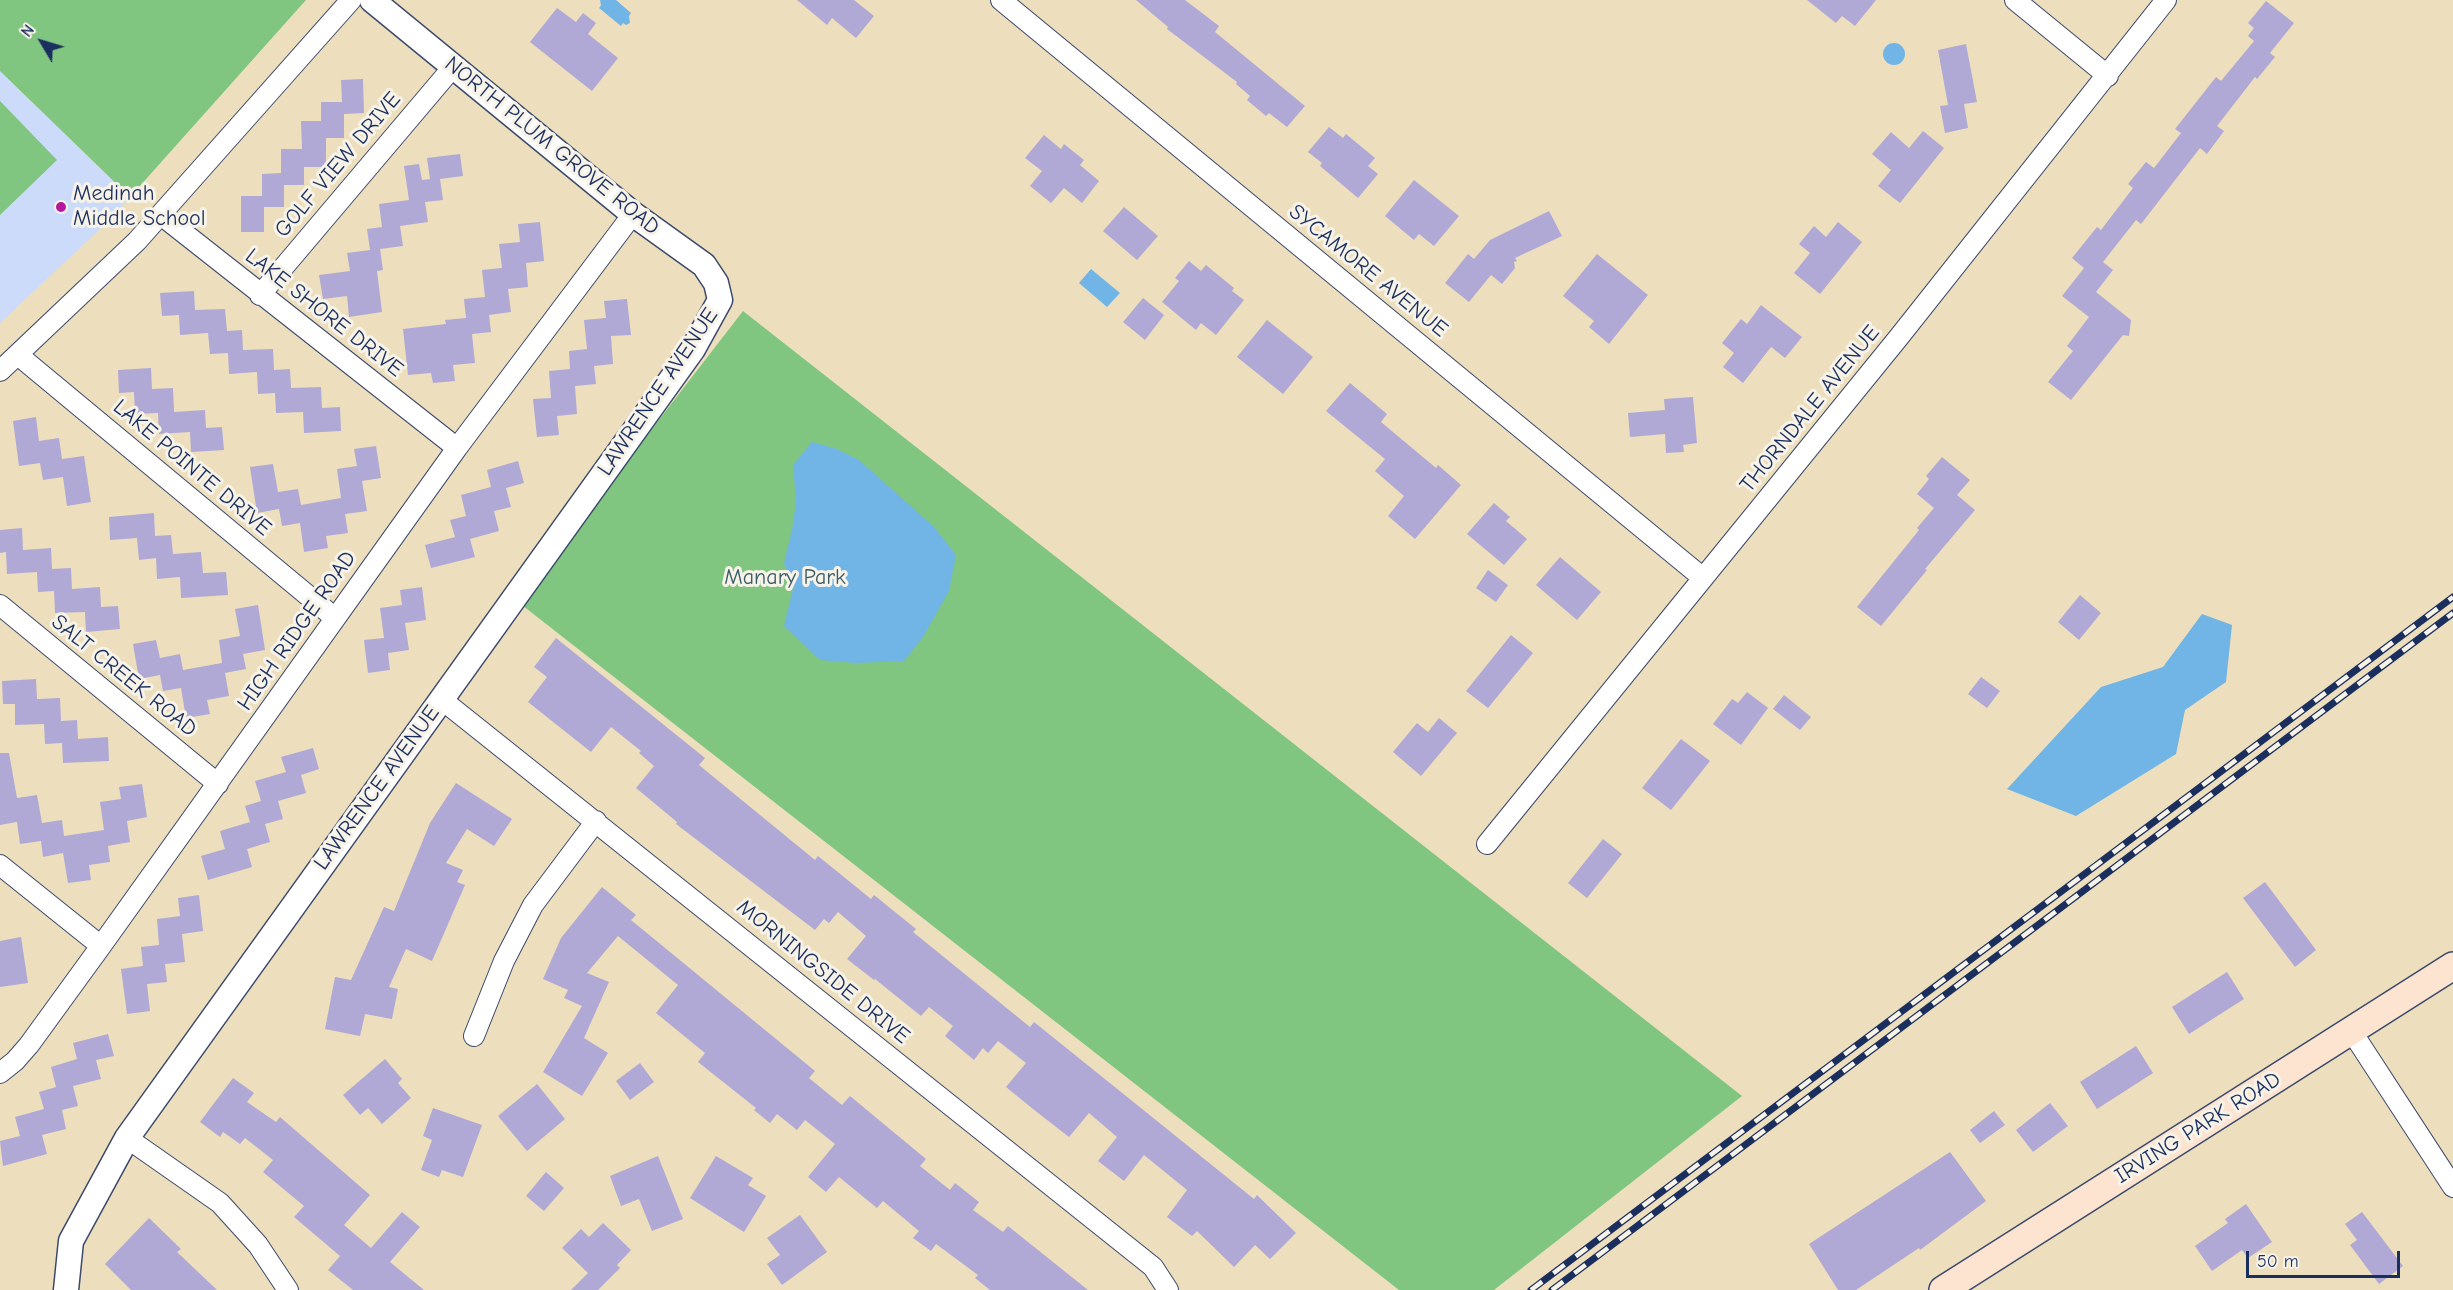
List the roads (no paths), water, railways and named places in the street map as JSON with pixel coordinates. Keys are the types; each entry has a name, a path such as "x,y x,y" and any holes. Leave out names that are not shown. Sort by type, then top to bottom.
{"main road":[{"name":"IRVING PARK ROAD","path":"1943,1290 2453,966"}],"street":[{"path":"0,371 162,215 351,0"},
{"name":"NORTH PLUM GROVE ROAD","path":"372,0 633,214 704,265 716,283 720,300"},
{"name":"SYCAMORE AVENUE","path":"1001,0 1703,578"},
{"path":"2015,0 2108,76"},
{"name":"THORNDALE AVENUE","path":"1487,844 1899,338 2166,0"},
{"name":"GOLF VIEW DRIVE","path":"261,295 453,67"},
{"name":"HIGH RIDGE ROAD","path":"0,1073 29,1045 458,448 633,214"},
{"name":"LAKE SHORE DRIVE","path":"162,215 458,448"},
{"name":"LAWRENCE AVENUE","path":"66,1290 71,1241 127,1138 693,349 720,300"},
{"name":"LAKE POINTE DRIVE","path":"18,355 335,618"},
{"name":"SALT CREEK ROAD","path":"0,605 218,784"},
{"name":"MORNINGSIDE DRIVE","path":"441,699 1153,1267 1168,1290"},
{"path":"474,1036 504,962 532,905 596,821"},
{"path":"0,864 101,946"},
{"path":"2352,1032 2453,1187"},
{"path":"127,1138 220,1203 258,1245 288,1290"}],"water":[{"path":"600,0 616,0 631,13 630,23 626,25 623,23 621,26 599,8"},
{"path":"1894,43 1902,46 1905,54 1902,62 1894,65 1886,62 1883,54 1886,46"},
{"path":"1091,269 1120,293 1107,307 1079,283"},
{"path":"812,442 837,449 859,460 934,527 956,555 949,591 923,637 904,661 856,663 820,660 784,626 793,589 784,563 796,502 793,465"},
{"path":"2202,614 2232,625 2226,682 2185,710 2176,754 2076,816 2007,789 2101,687 2163,667"}],"railway":[{"path":"1531,1290 2453,597"},
{"path":"1552,1290 2453,613"}],"place":[{"name":"Medinah Middle School","path":"61,207"}],"park label":[{"name":"Manary Park","path":"785,578"}]}
